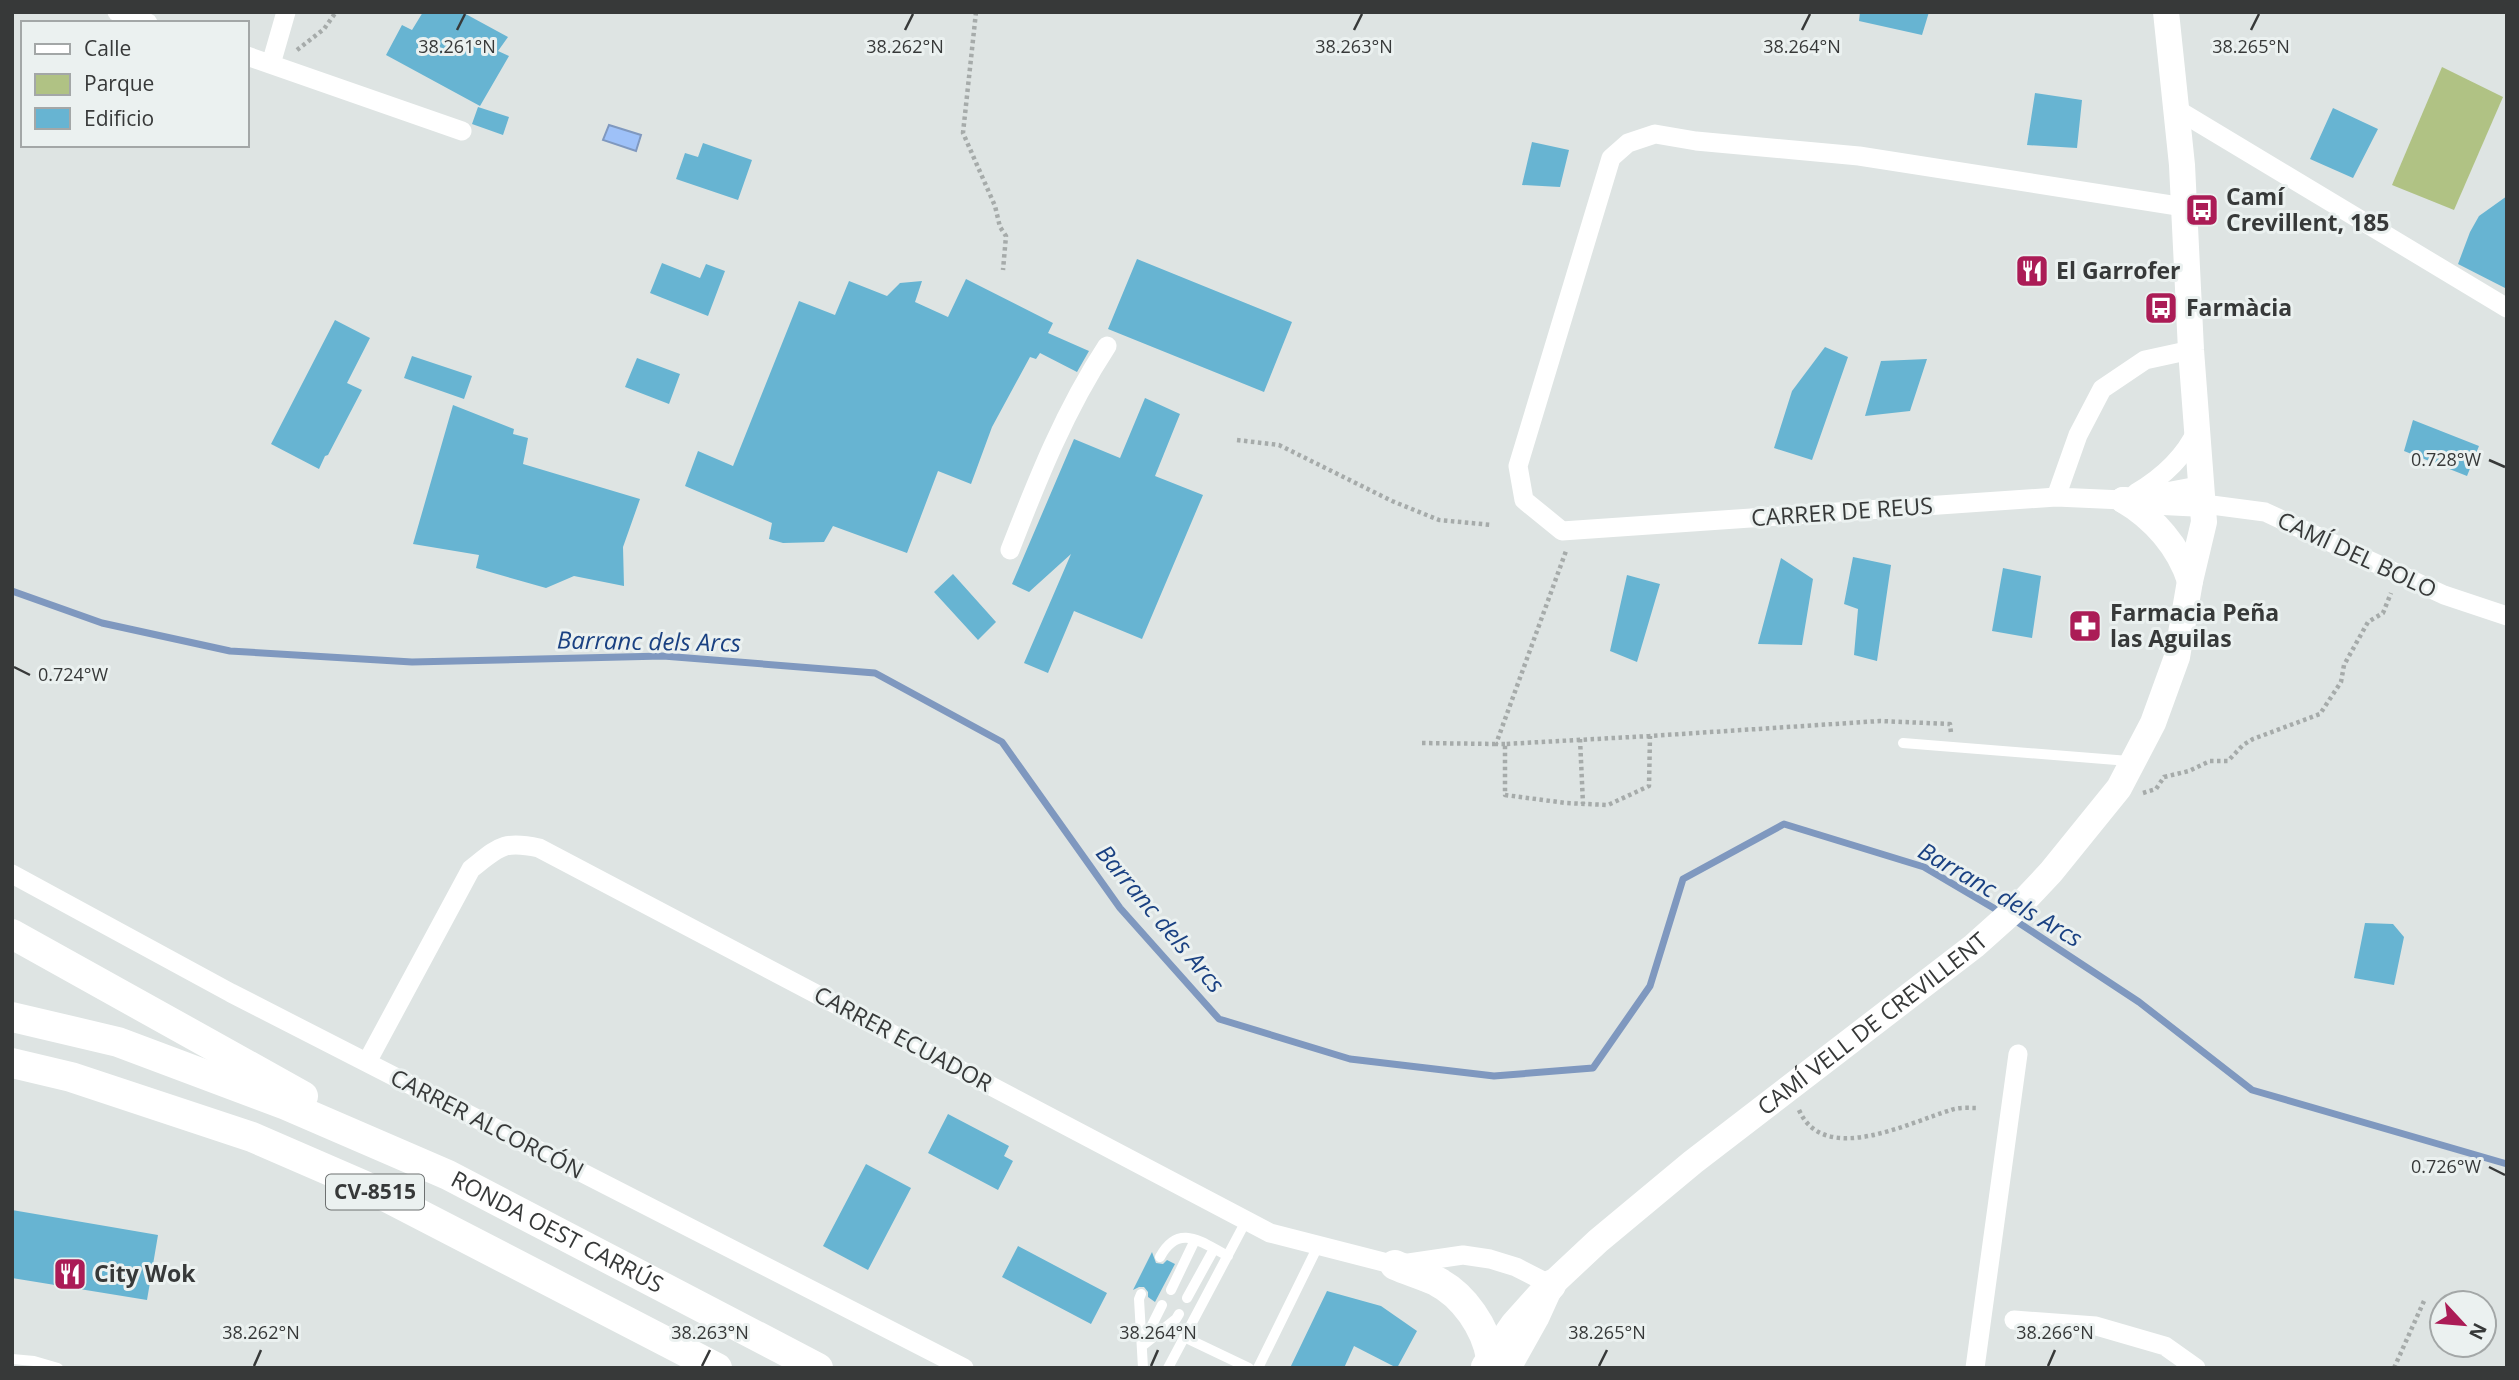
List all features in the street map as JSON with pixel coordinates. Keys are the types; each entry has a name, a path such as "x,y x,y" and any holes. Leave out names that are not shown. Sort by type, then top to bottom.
{"main road":[{"path":"12,934 448,1175"},
{"name":"RONDA OEST CARRÚS","path":"12,1017 118,1042 286,1105 448,1175 818,1368"},
{"name":"RONDA OEST CARRÚS","path":"12,1063 71,1077 252,1137 365,1186 718,1368"},
{"path":"1395,1265 1438,1282 1460,1298 1479,1325 1495,1365"},
{"path":"1495,1365 1515,1325 1551,1285"}],"street":[{"path":"117,12 142,21"},
{"path":"273,65 286,12"},
{"name":"CAMÍ VELL DE CREVILLENT","path":"1551,1285 1598,1241 1683,1171 1974,946 2021,904 2051,872 2119,788 2153,723 2177,657 2190,580 2204,522 2184,207 2165,12"},
{"path":"248,56 462,131"},
{"path":"2176,109 2507,308"},
{"path":"1564,540 1524,500 1518,466 1611,158 1628,143 1656,134 1696,141 1859,156 2184,207"},
{"path":"1010,550 1055,438 1080,388 1107,346"},
{"path":"2056,497 2078,435 2102,389 2145,360 2191,350"},
{"path":"2123,500 2152,484 2175,464 2188,450 2198,428"},
{"path":"2123,500 2203,494"},
{"name":"CAMÍ DEL BOLO","path":"2203,494 2265,512 2444,595 2507,616"},
{"name":"CARRER DE REUS","path":"1564,540 2056,497 2123,500"},
{"path":"2123,500 2138,509 2163,533 2183,560 2190,580"},
{"name":"CARRER ECUADOR","path":"367,1062 471,869 499,847 517,843 540,848 1270,1233 1395,1265 1463,1255 1490,1259 1516,1267 1551,1285"},
{"name":"CARRER ALCORCÓN","path":"12,874 231,993 964,1368"},
{"path":"1975,1368 2018,1054"},
{"path":"2014,1320 2096,1326 2165,1346 2181,1364"}],"lane":[{"path":"1903,743 2133,762"},
{"path":"1168,1368 1246,1220"},
{"path":"1160,1257 1166,1246 1175,1239 1185,1237 1228,1256"},
{"path":"1171,1290 1195,1240"},
{"path":"1258,1368 1318,1245"},
{"path":"1187,1298 1214,1249"},
{"path":"1141,1294 1139,1299 1143,1368"},
{"path":"1142,1346 1163,1305"},
{"path":"1142,1346 1177,1319 1179,1314"},
{"path":"1184,1337 1250,1368"},
{"path":"12,1359 58,1368"}],"path":[{"path":"273,65 324,29 336,12"},
{"path":"976,12 963,132 995,206 1000,227 1006,236 1003,270"},
{"path":"1237,440 1279,445 1392,501 1439,520 1492,525"},
{"path":"1496,744 1564,540"},
{"path":"2132,794 2156,789 2164,777 2172,774 2189,771 2210,761 2228,761 2243,745 2253,739 2320,714 2341,682 2344,665 2368,622 2383,613 2394,586"},
{"path":"1422,743 1505,744 1880,721 1950,724 1953,748"},
{"path":"1505,744 1505,795 1608,805 1649,786 1650,736"},
{"path":"1580,739 1583,804"},
{"path":"1788,1089 1804,1121 1819,1133 1834,1139 1865,1137 1954,1109 1978,1108"},
{"path":"2394,1368 2424,1301"}],"green space":[{"path":"2442,67 2503,97 2454,210 2392,185"}],"water":[{"path":"609,125 641,135 636,151 603,140"}],"building":[{"path":"423,12 462,12 508,37 498,51 509,56 480,106 386,55 402,25 412,30"},
{"path":"1860,12 1929,12 1922,35 1859,21"},
{"path":"2035,93 2082,100 2077,148 2027,145"},
{"path":"478,107 509,117 503,135 472,124"},
{"path":"2333,108 2378,129 2353,178 2310,159"},
{"path":"1532,142 1569,150 1560,187 1522,185"},
{"path":"703,143 752,160 738,200 676,179 685,153 698,157"},
{"path":"2507,196 2507,289 2458,264 2479,216"},
{"path":"1137,259 1292,322 1264,392 1108,329"},
{"path":"662,263 700,278 706,264 725,271 708,316 650,293"},
{"path":"966,279 1053,323 1048,333 1089,351 1077,372 1040,353 1036,359 1030,357 992,427 971,484 938,471 907,553 833,526 824,542 783,543 769,539 772,523 685,486 698,451 733,466 799,301 835,315 849,281 887,296 900,283 922,281 915,302 948,317"},
{"path":"335,320 370,338 347,383 362,390 319,469 271,444"},
{"path":"1825,347 1848,357 1812,460 1774,448 1792,391"},
{"path":"412,356 472,376 464,399 404,378"},
{"path":"637,358 680,374 669,404 625,387"},
{"path":"1927,359 1910,411 1865,416 1881,361"},
{"path":"1145,398 1180,414 1155,476 1203,495 1142,639 1074,611 1048,673 1024,663 1071,554 1029,592 1012,584 1074,439 1120,458"},
{"path":"453,405 514,429 513,434 528,438 523,464 640,499 623,547 624,586 574,576 546,588 476,568 479,555 413,544"},
{"path":"2413,420 2479,446 2467,476 2404,451"},
{"path":"1853,557 1891,565 1877,661 1854,655 1858,609 1844,604"},
{"path":"1781,558 1813,579 1802,645 1758,644"},
{"path":"2003,568 2041,576 2032,638 1992,631"},
{"path":"953,574 996,622 978,640 934,592"},
{"path":"1627,575 1660,584 1637,662 1610,651"},
{"path":"2365,923 2393,924 2404,937 2394,985 2354,978"},
{"path":"948,1114 1009,1146 1004,1156 1013,1161 998,1190 928,1153"},
{"path":"866,1164 911,1188 868,1270 823,1246"},
{"path":"12,1210 158,1235 147,1300 12,1278"},
{"path":"1018,1246 1107,1293 1091,1324 1002,1277"},
{"path":"1152,1252 1156,1263 1163,1264 1167,1260 1175,1264 1155,1302 1148,1297 1144,1287 1133,1290"},
{"path":"1327,1291 1381,1306 1417,1331 1397,1368 1354,1346 1344,1368 1290,1368"}],"waterway":[{"name":"Barranc dels Arcs","path":"12,591 102,623 230,651 412,662 663,656 875,673 1002,742 1120,908 1219,1019 1350,1059 1494,1076 1593,1068 1650,986 1683,879 1784,824 1924,867 2002,913"},
{"name":"Barranc dels Arcs","path":"2013,919 2139,1002 2252,1090 2507,1164"}],"place":[{"name":"Camí Crevillent, 185","path":"2202,210"},
{"name":"El Garrofer","path":"2032,271"},
{"name":"Farmàcia","path":"2161,308"},
{"name":"Farmacia Peña las Aguilas","path":"2085,626"},
{"name":"City Wok","path":"70,1274"}]}
